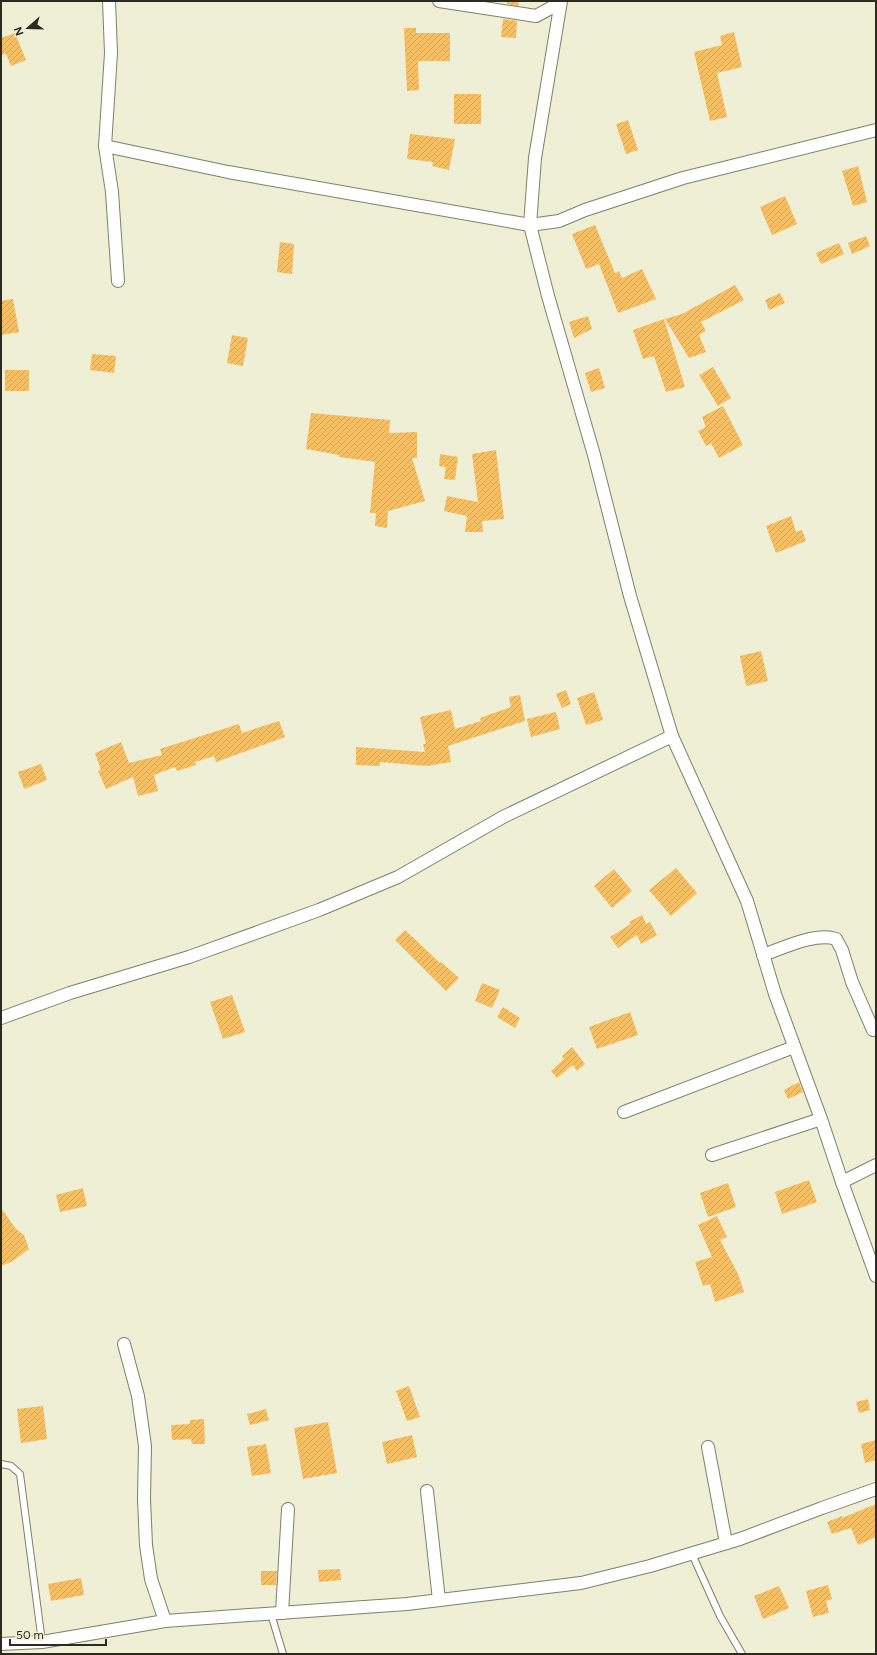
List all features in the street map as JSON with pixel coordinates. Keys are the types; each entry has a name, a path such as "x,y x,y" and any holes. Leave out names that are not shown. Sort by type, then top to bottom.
{"street":[{"path":"110,1 111,53 105,146 112,192 118,281"},
{"path":"439,1 536,16 561,2"},
{"path":"561,2 535,158 530,225 548,296 594,455 630,596 672,736 747,901 774,994 821,1119 876,1276"},
{"path":"105,146 228,172 530,225 559,221 585,210 683,178 876,130"},
{"path":"1,1018 70,993 196,954 319,910 398,877 503,817 672,736"},
{"path":"763,955 819,937 830,937 836,939 842,950 852,982 873,1030"},
{"path":"624,1112 794,1046"},
{"path":"712,1155 821,1119"},
{"path":"842,1182 876,1165"},
{"path":"124,1344 138,1396 145,1446 144,1499 146,1545 151,1579 165,1621"},
{"path":"708,1447 726,1543"},
{"path":"1,1644 42,1648 165,1621 407,1604 581,1583 692,1554 876,1489"},
{"path":"427,1491 439,1600"},
{"path":"276,1613 288,1509"}],"lane":[{"path":"1,1464 11,1466 20,1474 42,1648"},
{"path":"692,1554 720,1616 742,1654"},
{"path":"276,1613 283,1654"}],"building":[{"path":"507,1 519,1 518,6 507,4"},
{"path":"503,19 517,21 516,38 501,37"},
{"path":"404,28 416,28 416,33 450,33 450,61 418,61 419,90 407,91"},
{"path":"734,32 742,67 717,73 727,117 710,121 694,52 722,45 720,36"},
{"path":"15,33 26,60 11,66 6,54 1,55 1,38"},
{"path":"454,94 481,94 481,124 454,124"},
{"path":"628,120 638,150 626,154 616,124"},
{"path":"410,134 455,139 449,170 432,166 433,162 407,159"},
{"path":"858,166 867,202 853,206 842,171"},
{"path":"785,196 797,224 772,235 760,207"},
{"path":"595,225 615,273 619,271 622,278 642,269 656,299 618,313 599,264 586,269 572,234"},
{"path":"866,236 870,246 852,254 848,243"},
{"path":"280,242 294,244 292,274 277,272"},
{"path":"839,243 844,254 821,264 816,253"},
{"path":"735,285 744,300 701,322 706,331 699,335 706,352 689,358 665,319 682,314"},
{"path":"780,293 785,303 769,310 765,300"},
{"path":"13,299 19,332 1,335 1,301"},
{"path":"588,316 592,329 574,338 569,322"},
{"path":"664,319 685,387 666,392 654,356 643,359 633,330"},
{"path":"232,335 248,338 243,366 227,363"},
{"path":"92,354 116,356 114,373 90,370"},
{"path":"713,367 731,398 718,406 699,375"},
{"path":"599,368 605,388 591,392 585,373"},
{"path":"5,370 29,370 29,391 5,391"},
{"path":"723,406 743,445 719,458 711,443 706,446 698,431 706,427 702,417"},
{"path":"311,413 390,420 389,433 417,432 417,458 412,458 425,501 388,511 387,528 375,526 376,513 370,513 375,462 339,457 339,455 306,449"},
{"path":"496,450 504,519 482,521 483,532 465,532 467,516 444,511 447,496 478,502 472,454"},
{"path":"440,454 458,457 455,480 444,479 446,467 439,466"},
{"path":"791,516 796,532 802,530 806,541 776,553 766,526"},
{"path":"761,651 768,681 746,686 740,656"},
{"path":"566,690 571,704 562,708 556,694"},
{"path":"594,692 603,720 586,725 577,698"},
{"path":"520,695 525,721 448,746 451,762 427,766 380,762 380,766 356,765 356,747 425,752 423,744 426,744 420,717 451,710 455,729 481,721 480,718 511,707 509,697"},
{"path":"556,712 560,729 531,737 527,719"},
{"path":"279,721 285,737 216,762 214,756 195,762 196,765 177,771 175,767 154,775 158,791 138,796 133,777 106,789 98,771 101,770 95,753 121,742 129,763 162,755 160,749 239,724 242,733"},
{"path":"41,764 47,780 24,789 18,772"},
{"path":"676,868 697,893 671,916 649,890"},
{"path":"614,869 632,891 612,908 594,886"},
{"path":"642,915 646,924 650,922 657,935 641,944 637,935 618,948 610,937 631,924 629,922"},
{"path":"405,930 440,963 441,962 459,978 446,991 395,940"},
{"path":"482,983 500,990 492,1008 475,1001"},
{"path":"232,995 245,1032 223,1039 210,1002"},
{"path":"503,1007 520,1018 515,1028 497,1017"},
{"path":"630,1012 638,1035 597,1049 589,1027"},
{"path":"572,1047 585,1064 577,1071 573,1065 557,1078 551,1071 564,1059 562,1056"},
{"path":"799,1082 803,1092 788,1099 784,1090"},
{"path":"809,1180 817,1202 782,1214 775,1192"},
{"path":"728,1183 736,1207 708,1217 700,1193"},
{"path":"83,1188 87,1206 60,1212 56,1195"},
{"path":"1,1208 16,1229 24,1235 29,1249 13,1261 1,1266"},
{"path":"717,1216 727,1237 720,1240 738,1274 744,1292 715,1302 710,1284 703,1286 695,1262 712,1257 698,1225"},
{"path":"409,1386 420,1417 407,1421 396,1391"},
{"path":"868,1399 870,1410 859,1413 856,1402"},
{"path":"43,1406 47,1439 21,1443 17,1409"},
{"path":"266,1409 269,1420 250,1425 247,1414"},
{"path":"204,1419 205,1444 192,1444 191,1439 172,1440 171,1425 190,1424 190,1420"},
{"path":"328,1422 337,1473 303,1479 294,1428"},
{"path":"412,1435 417,1457 387,1464 382,1442"},
{"path":"876,1440 876,1460 865,1463 861,1444"},
{"path":"266,1444 271,1473 252,1476 247,1447"},
{"path":"876,1504 876,1537 858,1545 851,1528 832,1534 827,1522 842,1516 842,1518"},
{"path":"340,1569 341,1580 319,1582 318,1570"},
{"path":"261,1571 277,1571 276,1585 261,1585"},
{"path":"81,1578 84,1595 51,1601 48,1584"},
{"path":"828,1585 832,1599 826,1601 829,1613 813,1617 806,1591"},
{"path":"779,1586 789,1608 763,1619 754,1596"}]}
